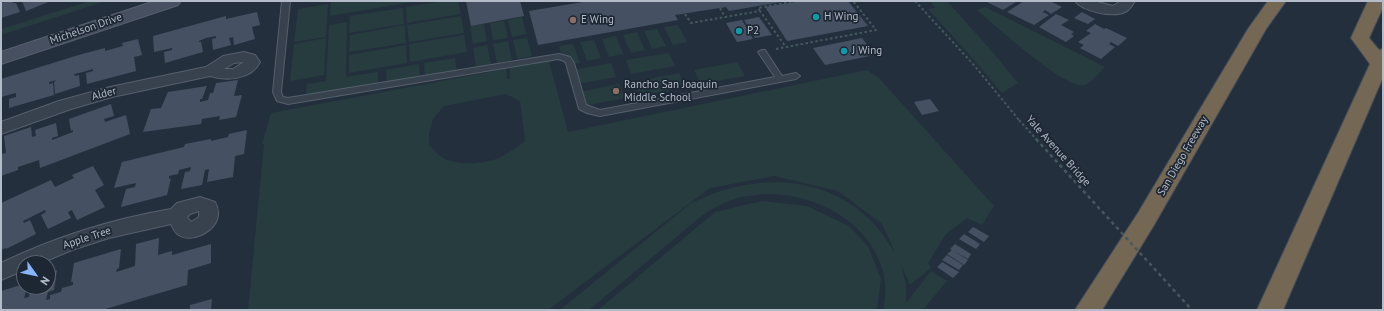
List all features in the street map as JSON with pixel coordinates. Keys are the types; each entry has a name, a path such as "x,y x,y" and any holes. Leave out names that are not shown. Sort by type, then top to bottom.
{"highway":[{"name":"San Diego Freeway","path":"1088,310 1146,219 1257,29 1277,1"},
{"path":"1270,310 1381,59 1360,38 1377,1"}],"main road":[{"name":"Michelson Drive","path":"1,45 134,1"},
{"name":"Michelson Drive","path":"1,58 168,2"}],"street":[{"path":"1082,1 1102,10 1111,11 1119,10 1127,4 1128,1"},
{"name":"Alder","path":"1,128 65,105 110,92 210,71"},
{"name":"Apple Tree","path":"1,272 50,250 91,236 137,224 177,216"}],"lane":[{"path":"286,1 277,92 278,96 282,100 288,101 559,56 567,59 570,63 582,107 600,113 796,76"},
{"path":"762,52 780,79"}],"path":[{"path":"786,47 758,8 794,1"},
{"path":"762,52 876,30 853,1"},
{"name":"Yale Avenue Bridge","path":"915,1 973,64 1019,120 1192,310"},
{"path":"720,8 725,17"},
{"path":"685,14 691,23 760,11"}],"green space":[{"path":"90,1 106,1 1,35 1,29"},
{"path":"331,1 417,1 330,16"},
{"path":"444,1 458,1 461,14 407,23 406,7"},
{"path":"925,1 947,1 1018,83 1002,93 928,9 935,8 931,2"},
{"path":"328,4 326,37 294,42 298,9"},
{"path":"985,7 1105,67 1093,80 1085,85 1076,84 1062,78 1030,55 977,10"},
{"path":"403,8 404,24 349,33 350,16"},
{"path":"461,16 464,33 409,42 407,25"},
{"path":"522,17 526,34 512,37 508,20"},
{"path":"504,21 508,38 493,40 490,23"},
{"path":"347,22 346,77 378,72 378,89 344,95 344,88 340,89 339,96 305,102 307,84 326,81 329,25"},
{"path":"484,24 487,41 473,44 470,26"},
{"path":"405,25 406,43 349,52 350,35"},
{"path":"678,25 687,42 673,45 664,27"},
{"path":"657,29 666,46 652,49 644,31"},
{"path":"637,32 645,50 631,53 623,35"},
{"path":"464,35 467,52 410,62 409,44"},
{"path":"616,36 623,54 609,57 602,39"},
{"path":"326,38 324,75 290,81 294,44"},
{"path":"527,38 532,56 517,59 513,40"},
{"path":"594,40 601,58 587,61 580,42"},
{"path":"508,41 512,60 497,63 493,44"},
{"path":"573,44 580,63 565,65 559,46"},
{"path":"406,45 407,63 349,73 349,55"},
{"path":"487,45 491,64 476,67 473,48"},
{"path":"669,53 675,66 631,74 626,60"},
{"path":"455,58 457,74 425,80 424,63"},
{"path":"549,61 568,132 867,70 879,78 994,206 982,225 967,218 946,234 928,263 931,268 910,285 901,265 906,284 906,303 931,271 947,281 923,310 883,310 885,288 881,265 872,247 860,231 845,218 828,208 809,200 769,194 742,197 710,210 589,310 560,310 690,204 712,194 734,187 757,183 781,182 804,185 826,191 847,202 867,217 879,229 895,252 882,224 838,191 774,176 710,188 548,310 248,310 264,144 262,144 271,113 506,69 507,79 514,78 510,78 510,68","holes":["506,94 520,101 525,141 501,157 479,163 453,162 440,156 429,145 429,134 433,119 444,106"]},
{"path":"737,62 745,76 701,84 694,70"},
{"path":"611,63 616,77 571,85 566,71"},
{"path":"419,64 420,81 387,87 386,70"},
{"path":"679,73 685,87 640,96 634,82"},
{"path":"619,84 625,98 578,107 574,93"},
{"path":"762,201 807,206 849,226 868,246 881,279 877,310 598,310 715,212"}],"building":[{"path":"8,1 16,3 20,12 1,18 1,3"},
{"path":"22,1 51,1 26,11"},
{"path":"466,1 520,1 524,16 471,26"},
{"path":"589,1 781,2 729,11 726,7 675,15 678,20 538,45 529,11"},
{"name":"H Wing","path":"801,1 848,1 868,26 787,41 765,7"},
{"path":"985,1 1014,1 1016,2 1003,10"},
{"path":"1024,1 1050,1 1062,7 1051,14 1045,10 1043,12 1049,15 1034,25 1007,12"},
{"path":"257,12 260,25 252,27 255,39 234,45 233,37 229,38 231,45 213,50 212,39 216,38 216,36 206,38 199,41 201,42 203,52 165,63 164,52 172,50 172,48 154,52 153,36 226,16 226,19"},
{"path":"1082,12 1095,19 1088,24 1074,18"},
{"path":"1056,14 1069,20 1061,25 1074,32 1071,34 1074,36 1066,42 1039,27"},
{"path":"759,17 772,35 755,38 744,20"},
{"name":"P2","path":"742,20 753,39 737,42 726,23"},
{"path":"1095,24 1127,38 1118,46 1111,42 1109,44 1115,47 1101,59 1080,48 1084,45 1078,42 1091,33 1086,31"},
{"name":"J Wing","path":"862,38 875,55 825,65 813,48"},
{"path":"138,39 142,55 134,57 136,71 87,84 86,73 93,71 93,69 74,74 75,76 79,75 80,86 55,94 54,82 57,80 49,82 49,84 53,83 54,95 9,108 9,99 16,97 16,93 1,97 1,79 82,54 105,48 105,51 123,46 122,43"},
{"path":"238,80 234,96 242,95 236,117 219,120 220,116 202,119 201,124 143,132 151,109 161,108 168,92 207,86 202,99 200,99 200,102 208,100 210,93 213,93 216,83"},
{"path":"930,99 939,111 922,115 914,102"},
{"path":"111,104 114,116 104,119 105,122 126,115 130,134 40,168 39,160 18,167 18,170 1,176 1,154 6,153 4,136 31,127 32,137 36,136 35,130 56,123 58,136 52,138 52,140 73,132 73,130 71,131 69,119"},
{"path":"247,130 244,154 235,156 233,177 207,182 209,169 205,170 202,185 181,189 185,172 190,171 191,167 179,170 178,174 169,176 169,179 171,178 167,195 121,207 126,189 135,187 136,183 114,188 122,162 184,147 185,144 211,139 211,141 228,137 229,134"},
{"path":"93,166 104,185 95,190 105,207 77,220 72,210 68,212 71,218 48,229 41,215 46,212 45,210 23,221 24,223 30,220 36,234 1,250 1,203 51,180 55,187 74,178 72,175"},
{"path":"973,227 989,236 984,242 968,232"},
{"path":"964,234 980,244 976,249 959,239"},
{"path":"159,238 158,255 172,251 172,255 211,244 211,263 188,270 187,285 102,310 1,310 1,291 16,286 16,295 25,295 24,298 29,297 29,295 47,295 46,300 50,299 50,295 56,295 56,293 61,292 62,288 73,285 73,282 71,282 74,263 121,249 119,268 116,272 135,266 136,244"},
{"path":"955,244 971,254 968,259 950,249"},
{"path":"952,250 968,260 964,265 947,254"},
{"path":"947,255 963,265 959,270 942,260"},
{"path":"942,262 959,272 953,278 937,267"},
{"path":"212,299 211,310 190,310 190,305"}],"place":[{"name":"H Wing","path":"816,17"},
{"name":"E Wing","path":"573,20"},
{"name":"P2","path":"739,31"},
{"name":"J Wing","path":"844,51"},
{"name":"Rancho San Joaquin Middle School","path":"616,91"}]}
